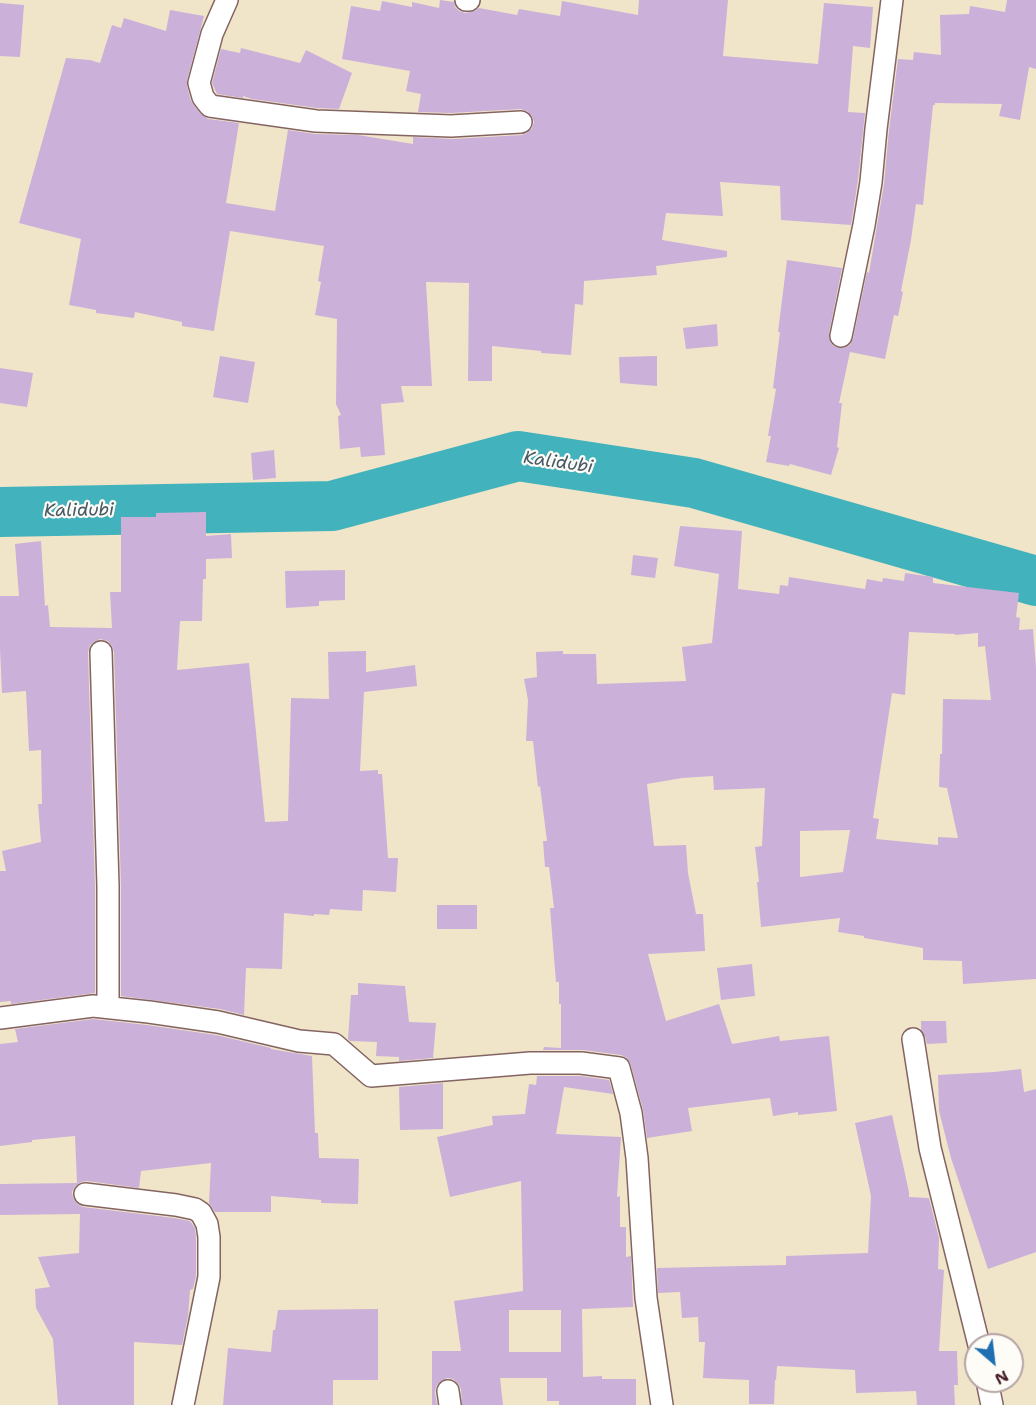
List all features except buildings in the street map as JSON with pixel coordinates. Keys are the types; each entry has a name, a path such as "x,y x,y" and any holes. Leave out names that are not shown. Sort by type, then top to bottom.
{"street":[{"path":"227,0 212,34 199,83 203,97 210,106 316,121 451,126 521,122"},
{"path":"841,336 871,182 892,0"},
{"path":"101,652 108,886 108,1007"},
{"path":"0,1018 93,1006 218,1022 299,1041 334,1044 371,1076 530,1063 582,1063 619,1068 633,1124 646,1298 662,1405"},
{"path":"913,1039 930,1148 976,1333"},
{"path":"85,1194 195,1209 201,1213 207,1224 209,1277 183,1405"}],"waterway":[{"name":"Kalidubi","path":"0,512 332,506 518,456 694,483 1036,581"}]}
